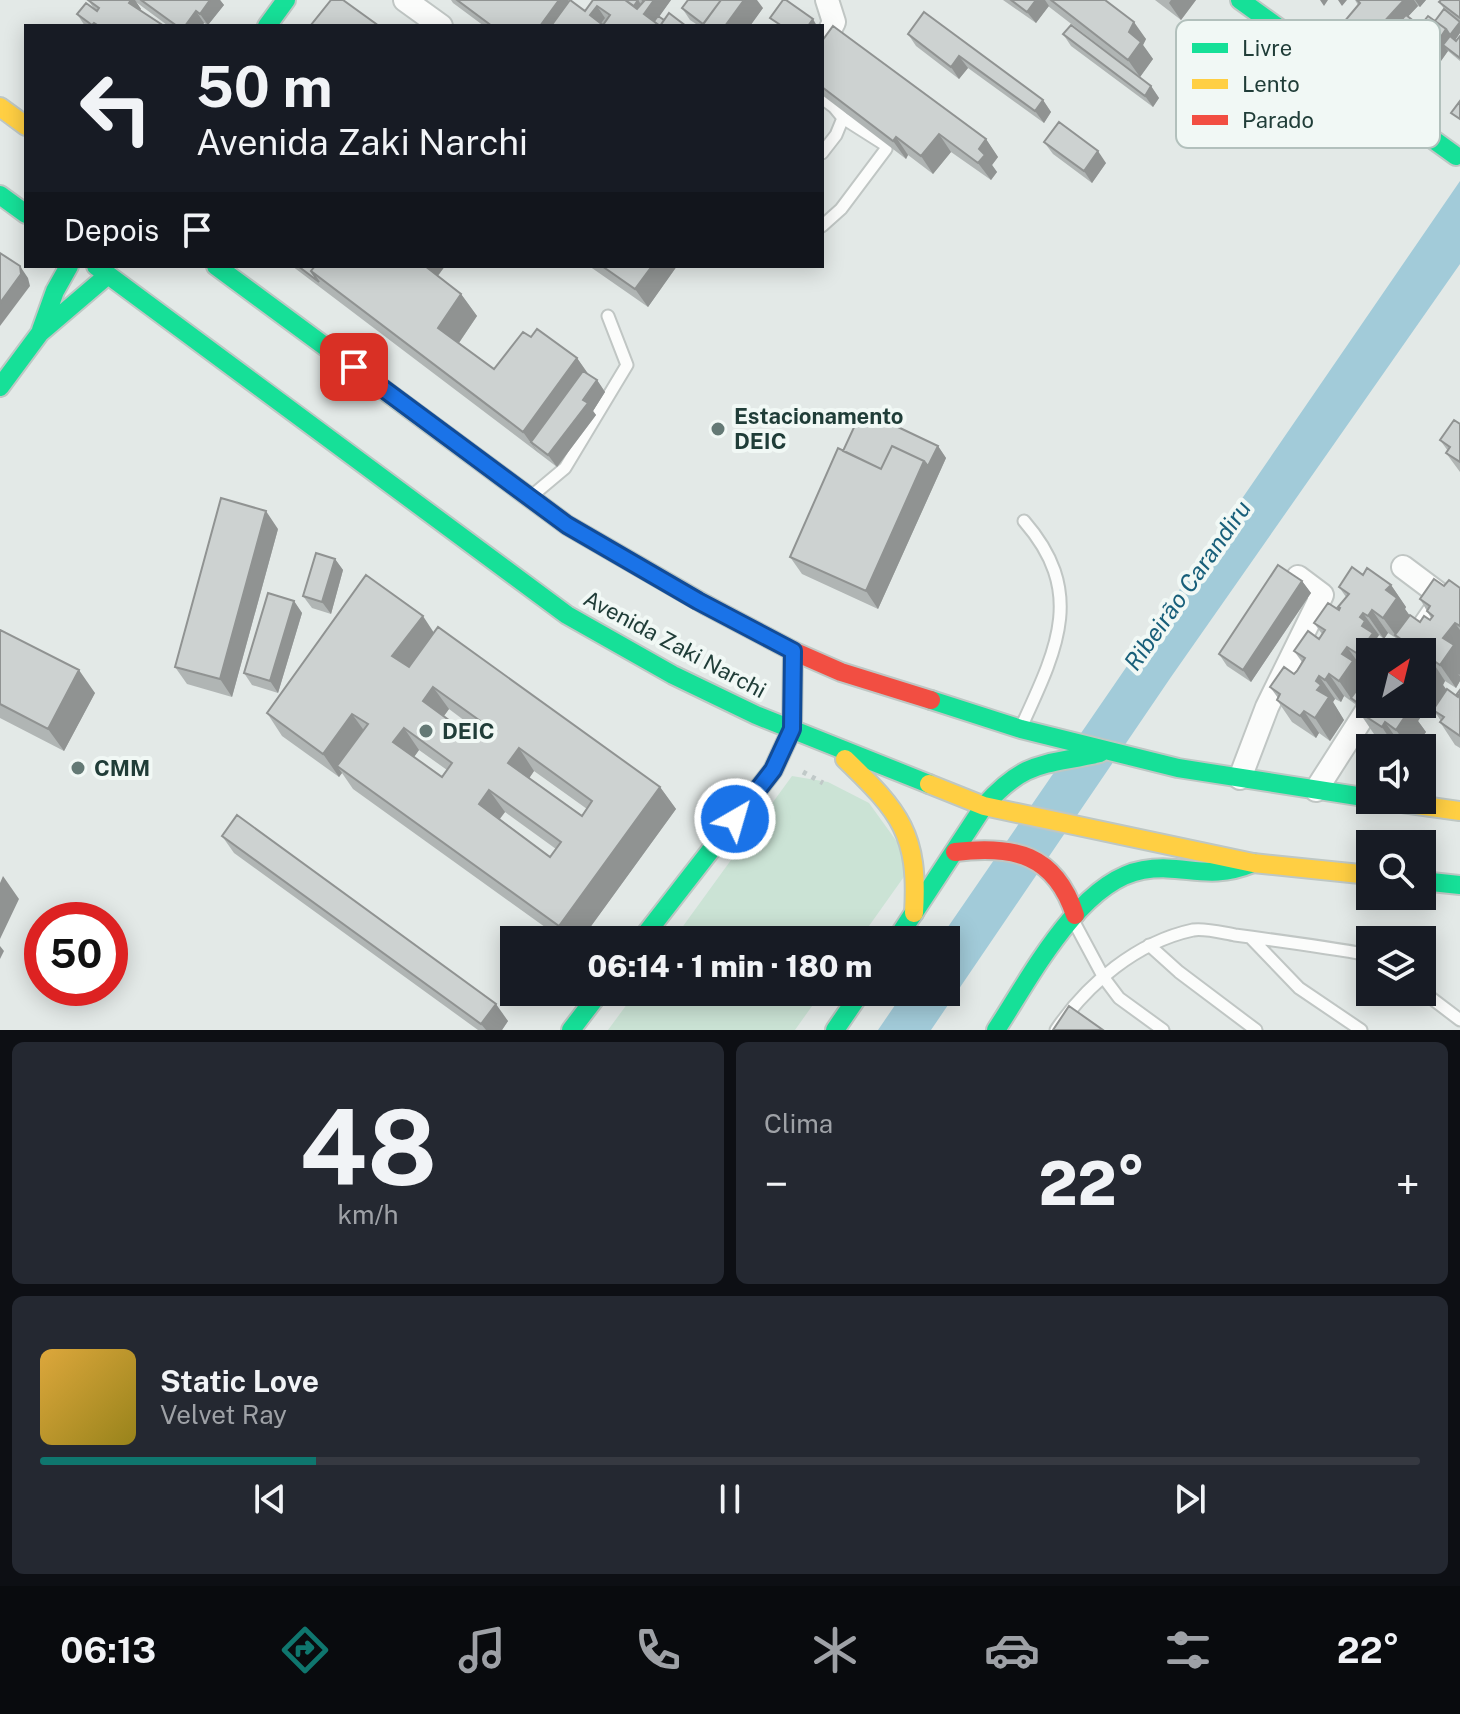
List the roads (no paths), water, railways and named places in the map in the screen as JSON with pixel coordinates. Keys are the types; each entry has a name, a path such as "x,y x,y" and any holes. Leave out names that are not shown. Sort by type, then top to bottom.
{"main road":[{"path":"268,24 286,0"},
{"path":"1240,0 1268,20"},
{"path":"0,107 24,125"},
{"path":"1440,144 1456,156"},
{"path":"0,195 24,213"},
{"path":"40,333 55,291 68,268"},
{"path":"128,268 131,292"},
{"path":"219,268 567,525 793,651 841,672 1021,729 1106,751 1178,768 1356,796"},
{"path":"0,387 40,333 102,270"},
{"name":"Avenida Zaki Narchi","path":"102,270 567,615 673,675 829,745 1011,812 1253,863 1356,874"},
{"path":"652,926 773,770 792,729 793,651"},
{"path":"829,745 879,790 898,815 912,847 918,877 914,913"},
{"path":"905,926 964,851 986,804 1001,787 1019,773 1037,766 1106,751"},
{"path":"1436,808 1460,811"},
{"path":"964,851 1010,851 1032,857 1053,871 1067,889 1073,912"},
{"path":"996,1030 1073,912 1117,877 1143,870 1214,874 1253,863"},
{"path":"1436,882 1460,885"},
{"path":"571,1030 589,1006"},
{"path":"835,1030 851,1006"}],"street":[{"path":"405,0 438,24"},
{"path":"824,42 834,22 827,0"},
{"path":"1403,567 1439,594 1437,607 1416,638"},
{"path":"1240,778 1279,681 1322,595 1298,577"},
{"path":"1316,790 1362,718"}],"lane":[{"path":"824,100 843,118 884,144 886,149 841,209 824,225"},
{"path":"824,150 836,135 843,118"},
{"path":"530,497 565,468 627,365 608,316"},
{"path":"1021,729 1051,656 1060,624 1062,595 1055,567 1043,543 1024,521"},
{"path":"1073,912 1104,978 1119,998 1163,1030"},
{"path":"1056,1030 1073,1005 1129,958 1149,945 1195,930 1356,953"},
{"path":"1249,937 1299,988 1361,1030"},
{"path":"1149,945 1179,972 1256,1030"},
{"path":"1436,1002 1460,1020"}],"water":[{"name":"Ribeirão Carandiru","path":"1460,181 1460,264 1171,677 960,987 960,926 949,926"},
{"path":"894,1006 947,1006 931,1030 878,1030"}],"place":[{"name":"Estacionamento DEIC","path":"718,429"},
{"name":"DEIC","path":"426,731"},
{"name":"CMM","path":"78,768"}]}
